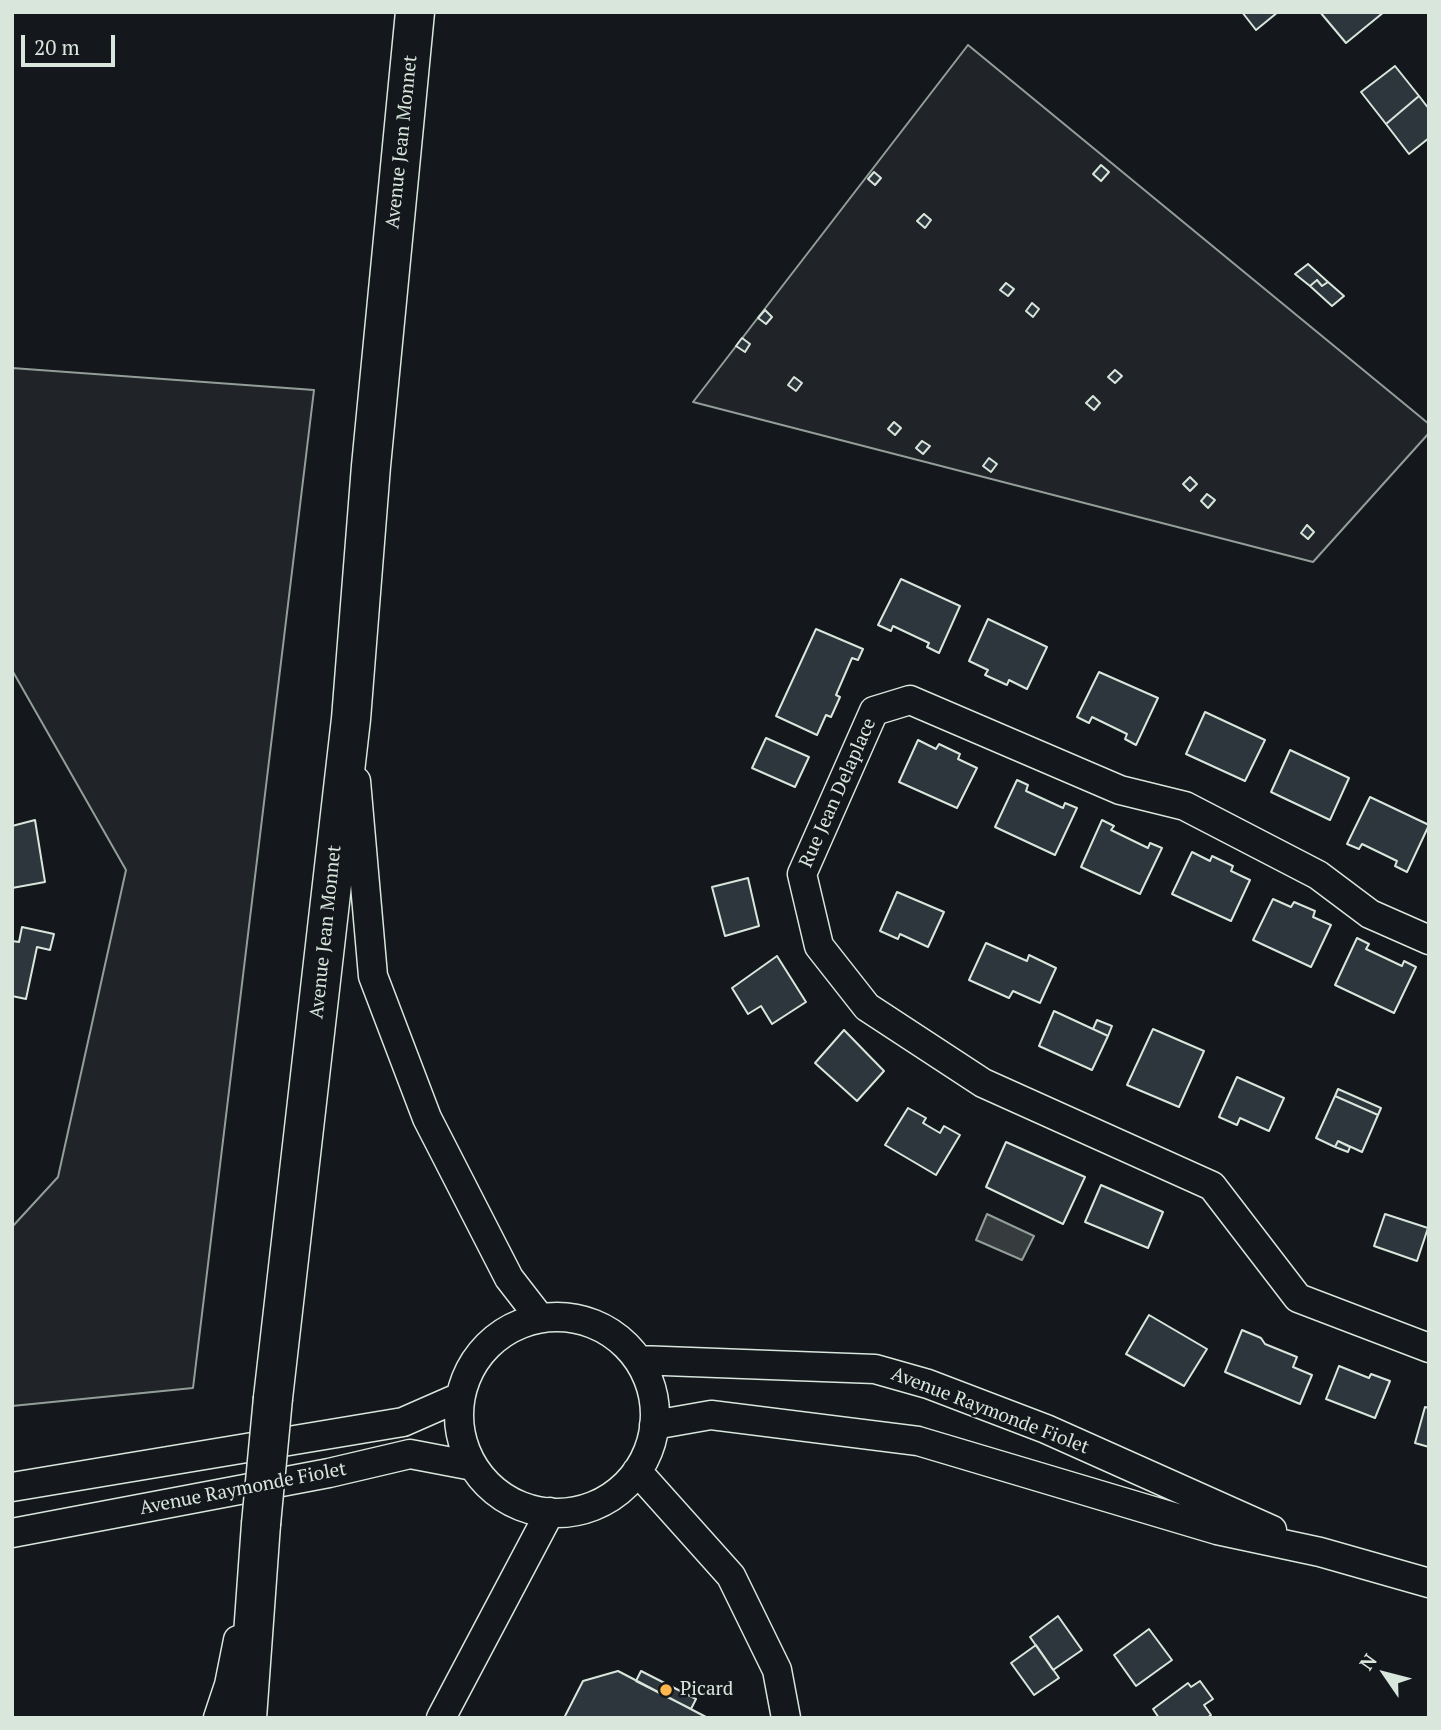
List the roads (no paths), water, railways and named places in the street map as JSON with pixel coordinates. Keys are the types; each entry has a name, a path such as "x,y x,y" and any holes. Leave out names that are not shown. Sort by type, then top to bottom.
{"main road":[{"name":"Avenue Jean Monnet","path":"261,1524 351,719 371,466 415,12"},
{"path":"247,1718 261,1524"}],"street":[{"name":"Rue Jean Delaplace","path":"1429,940 1370,914 1318,875 1185,806 1120,790 910,700 874,711 802,874 819,946 867,1007 983,1083 1212,1186 1298,1298 1429,1348"},
{"path":"351,719 373,976 427,1118 509,1278 540,1318"},
{"path":"568,1317 596,1324 620,1339 638,1360 649,1380 654,1403 654,1425 648,1449 637,1471 620,1489 599,1503 575,1511 550,1513 527,1508 506,1499 487,1484 473,1466 461,1433 460,1397 470,1369 488,1345 512,1328 540,1318 568,1317"},
{"name":"Avenue Raymonde Fiolet","path":"638,1360 875,1369 928,1384 1045,1429 1320,1552"},
{"name":"Avenue Raymonde Fiolet","path":"12,1487 403,1422 460,1397"},
{"name":"Avenue Raymonde Fiolet","path":"654,1425 711,1415 918,1441 1217,1530 1320,1552 1429,1583"},
{"name":"Avenue Raymonde Fiolet","path":"12,1533 316,1475 410,1454 473,1466"},
{"path":"12,1504 70,1491 133,1466"},
{"path":"637,1471 731,1576 777,1670 786,1718"},
{"path":"441,1718 550,1513"},
{"path":"218,1718 229,1685 261,1524"}],"place":[{"name":"Picard","path":"666,1690"}]}
